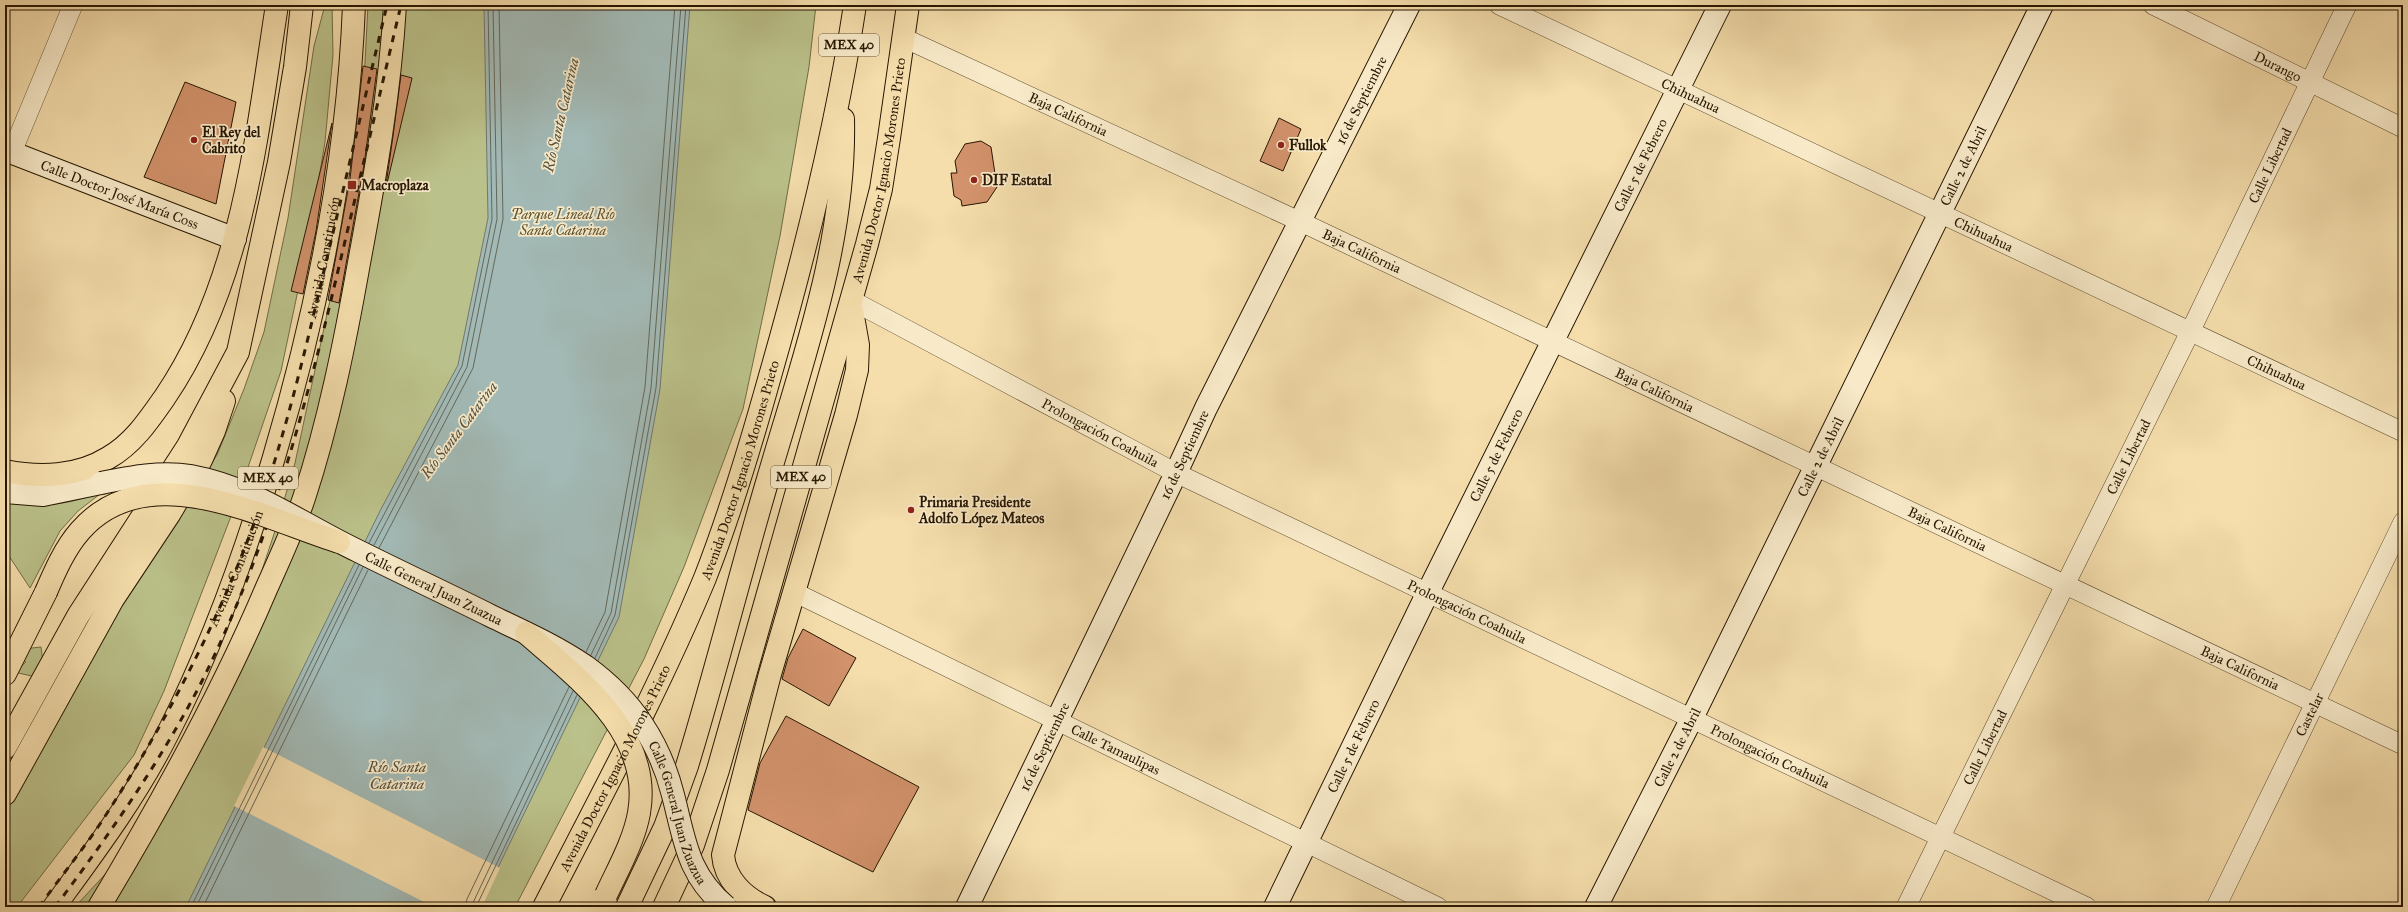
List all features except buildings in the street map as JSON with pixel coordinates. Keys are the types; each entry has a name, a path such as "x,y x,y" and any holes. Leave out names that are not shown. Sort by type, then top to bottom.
{"highway":[{"path":"5,471 41,475 68,473 89,467 108,459 126,446 147,423 181,374 202,333 219,289 234,239 256,144 277,5"},
{"path":"5,794 113,599 170,513 201,460 214,431 238,352 279,162 295,67 302,5"},
{"name":"Avenida Constitución","path":"54,907 136,791 168,734 197,673 231,590 254,526 288,411 328,243 351,76 354,5"},
{"path":"99,907 143,833 245,639 303,500 319,450 349,318 375,178 392,48 394,5"},
{"name":"Avenida Doctor Ignacio Morones Prieto","path":"544,907 614,774 674,650 706,575 742,472 792,301 843,85 855,5"},
{"name":"Avenida Doctor Ignacio Morones Prieto","path":"664,907 693,846 718,770 852,304 881,189 908,5"},
{"path":"627,907 665,827 687,766 814,319 839,199 844,145 843,85"},
{"path":"765,907 744,895 735,885 724,863 723,855 768,681 846,415 856,370 858,345 852,304"},
{"path":"5,748 78,616 188,446 238,352"},
{"path":"5,674 67,548 80,531 95,516 114,505 146,495 192,496 224,503 338,542"},
{"path":"526,633 581,682 604,707 619,726 631,748 639,770 641,792 639,814 633,835 602,901"}],"street":[{"path":"8,151 73,5"},
{"name":"16 de Septiembre","path":"967,907 1206,408 1409,5"},
{"name":"Chihuahua","path":"1499,5 1677,91 1940,213 2403,432"},
{"name":"Calle 5 de Febrero","path":"1275,907 1427,594 1720,5"},
{"name":"Calle 2 de Abril","path":"1596,907 1691,720 1814,465 2042,5"},
{"name":"Durango","path":"2153,5 2403,128"},
{"name":"Calle Libertad","path":"1906,907 2190,332 2308,82 2347,5"},
{"name":"Baja California","path":"904,38 1301,222 2403,745"},
{"name":"Calle Doctor José María Coss","path":"8,151 234,239"},
{"name":"Prolongación Coahuila","path":"852,304 1176,473 1691,720 1941,836 2087,907"},
{"name":"Calle General Juan Zuazua","path":"5,492 43,495 101,483 153,475 189,476 222,484 260,498 296,516 338,542 526,633 583,665 607,683 642,724 666,772 688,856 699,878 715,898 726,907"},
{"name":"Castelar","path":"2216,907 2403,522"},
{"name":"Calle Tamaulipas","path":"794,592 1306,844 1438,907"}],"green space":[{"path":"325,5 332,5 333,55 325,142 309,238 281,371 233,511 164,691 134,755 17,907 5,907 5,794 58,682 14,672 26,662 5,651 41,647 43,663 55,668 76,671 166,530 217,455 244,389 264,332 288,218 314,46"},
{"name":"Parque Lineal Río Santa Catarina","path":"368,5 816,5 809,67 780,236 743,409 684,567 644,659 515,907 75,907 132,845 247,615 275,531 295,463 344,235 364,81"},
{"path":"104,491 78,511 60,531 30,588 5,550 5,502 44,505 55,504 78,500"}],"water":[{"name":"Río Santa Catarina","path":"484,5 690,5 660,389 619,617 479,907 186,907 381,509 458,365 488,218"}],"pier":[{"path":"263,747 500,868 482,907 434,907 234,806"}],"railway":[{"path":"39,907 100,824 122,790 163,720 201,648 249,537 283,434 302,364 387,5"},
{"path":"55,907 95,853 152,769 186,711 226,630 247,579 284,474 300,420 328,312 401,5"}],"place":[{"name":"El Rey del Cabrito","path":"194,140"},
{"name":"Fullok","path":"1281,145"},
{"name":"DIF Estatal","path":"974,180"},
{"name":"Macroplaza","path":"352,185"},
{"name":"Primaria Presidente Adolfo López Mateos","path":"911,510"}]}
